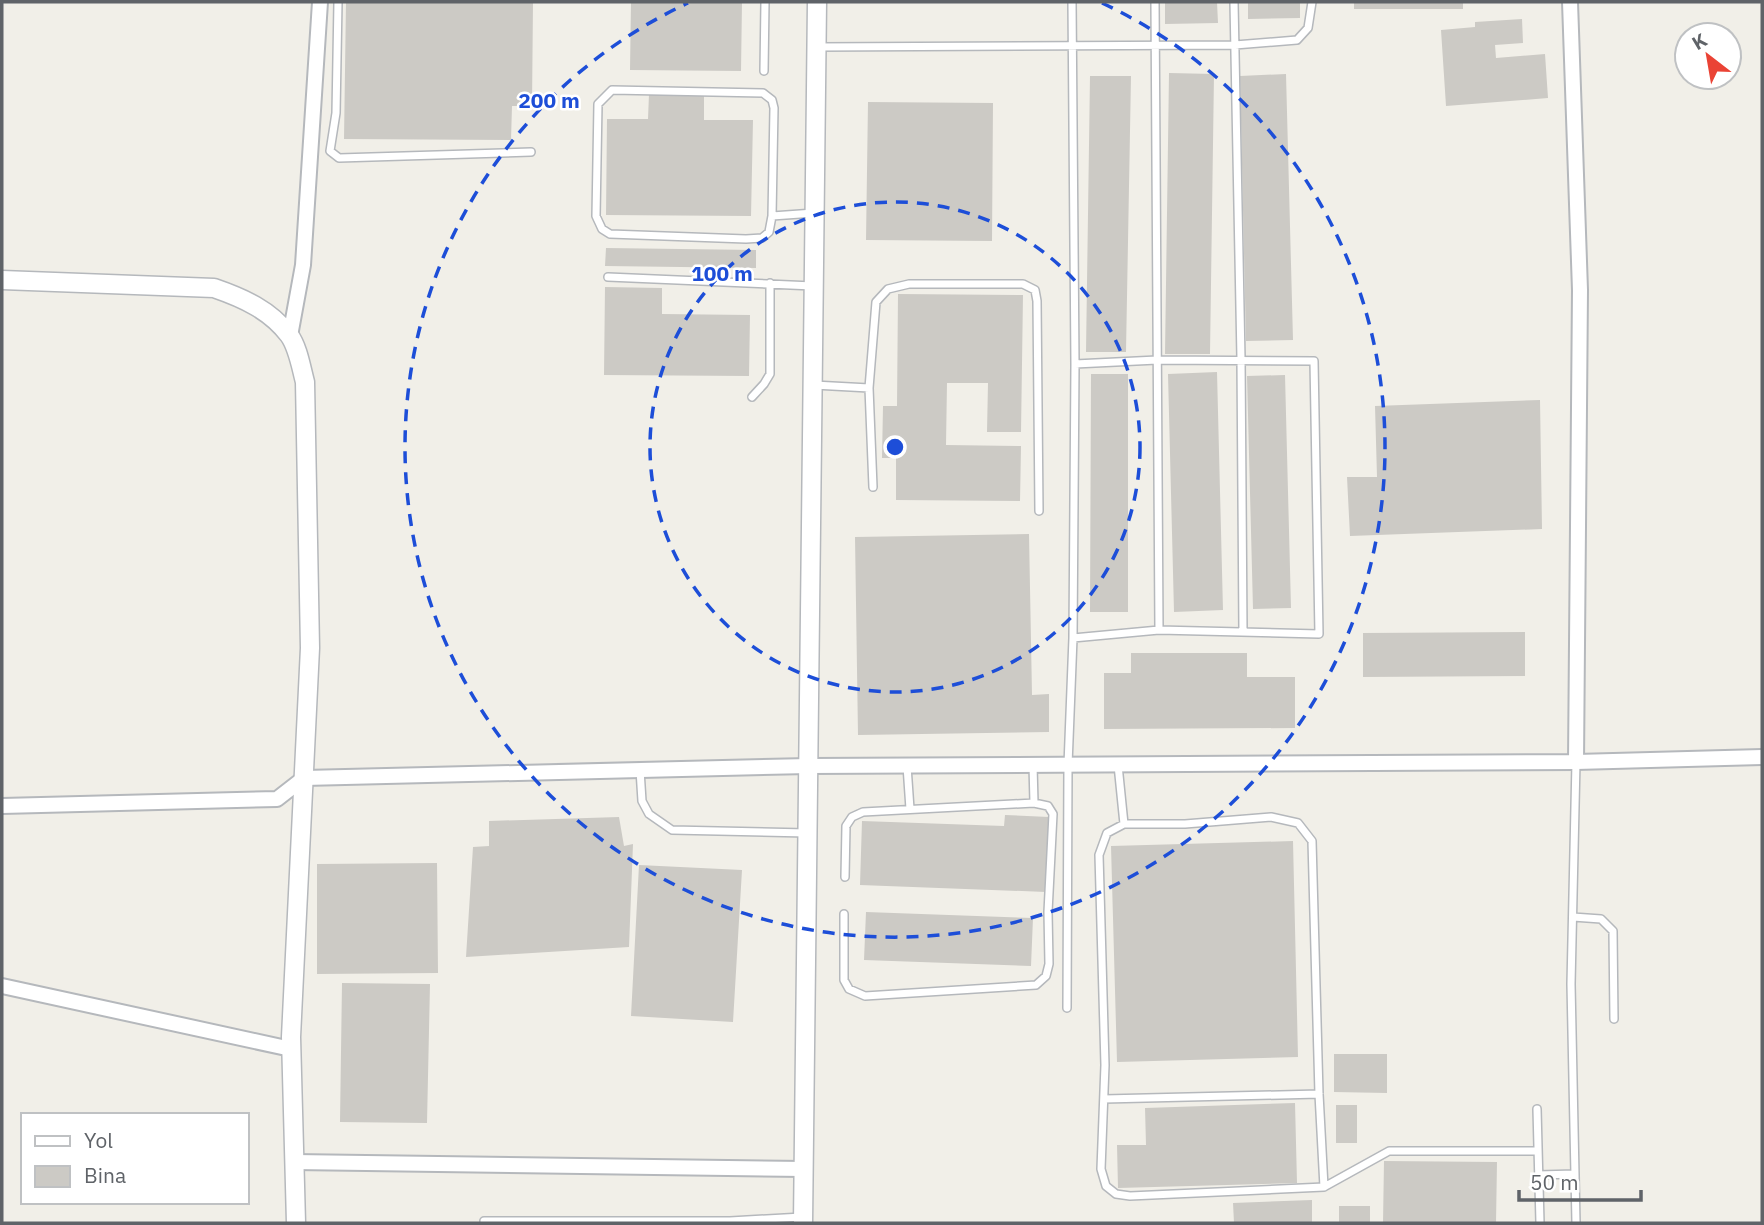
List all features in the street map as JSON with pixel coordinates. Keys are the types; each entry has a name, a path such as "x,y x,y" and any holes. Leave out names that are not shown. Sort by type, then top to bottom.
{"street":[{"path":"290,336 303,265 320,2"},
{"path":"803,1220 817,2"},
{"path":"1570,2 1580,290 1576,762"},
{"path":"2,280 214,288 246,299 274,319 290,336 305,382 310,648 291,1049 296,1223"},
{"path":"2,806 277,799 304,778 809,766 1576,762 1762,757"},
{"path":"2,986 291,1049"},
{"path":"294,1162 804,1169"}],"lane":[{"path":"331,151 336,113 338,2"},
{"path":"764,71 765,2"},
{"path":"1067,1008 1075,364 1072,2"},
{"path":"1155,2 1159,631"},
{"path":"1234,2 1243,632"},
{"path":"817,47 1235,45 1297,40 1308,28 1312,2"},
{"path":"612,90 763,93 772,100 774,108 772,216 769,233 762,238 610,234 602,229 596,216 598,104 612,90"},
{"path":"311,153 331,151 339,158 531,152"},
{"path":"772,216 815,213"},
{"path":"608,277 814,286"},
{"path":"751,397 770,374 770,283"},
{"path":"873,488 869,388 876,302 888,289 909,284 1023,284 1035,290 1039,511"},
{"path":"1073,638 1159,631 1319,634 1314,361 1157,360 1075,364"},
{"path":"813,385 869,388"},
{"path":"1576,762 1571,984 1576,1223"},
{"path":"1118,764 1124,824"},
{"path":"1033,765 1034,803"},
{"path":"907,766 910,809"},
{"path":"640,770 642,801 649,814 672,830 808,833"},
{"path":"844,914 844,980 849,989 865,996 1036,985 1046,976 1049,964 1048,912 1053,814 1048,806 1034,803 863,812 852,817 846,825 845,877"},
{"path":"1324,1187 1312,841 1307,832 1298,823 1271,817 1185,824 1124,824 1107,833 1099,855 1105,1065 1101,1169 1107,1186 1116,1194 1130,1196 1324,1187 1389,1151 1537,1151"},
{"path":"1573,917 1601,919 1613,931 1614,1019"},
{"path":"1104,1099 1319,1094"},
{"path":"1537,1109 1540,1223"},
{"path":"1538,1175 1575,1174"},
{"path":"484,1221 803,1220"}],"building":[{"path":"346,2 533,2 532,106 512,106 511,140 344,139"},
{"path":"631,2 742,2 741,71 630,70"},
{"path":"1165,2 1217,2 1218,23 1165,24"},
{"path":"1248,2 1300,2 1300,18 1248,19"},
{"path":"1354,2 1463,2 1463,9 1354,9"},
{"path":"1522,19 1523,43 1495,45 1496,58 1545,54 1548,98 1446,106 1441,30 1475,27 1475,22"},
{"path":"1169,73 1214,74 1210,354 1165,354"},
{"path":"1286,74 1293,340 1246,341 1240,76"},
{"path":"1090,76 1131,76 1126,352 1086,352"},
{"path":"649,94 704,95 704,120 753,120 751,216 606,215 607,119 648,119"},
{"path":"868,102 993,103 992,241 866,240"},
{"path":"606,248 756,250 756,268 605,266"},
{"path":"605,287 662,288 662,314 750,315 749,376 604,375"},
{"path":"898,294 1023,295 1021,432 987,432 988,383 947,383 946,445 1021,446 1020,501 896,500 896,458 882,458 883,406 897,406"},
{"path":"1217,372 1223,610 1174,612 1168,374"},
{"path":"1091,374 1128,374 1128,612 1090,612"},
{"path":"1285,375 1291,608 1253,609 1247,376"},
{"path":"1540,400 1542,529 1350,536 1347,477 1377,477 1375,406"},
{"path":"1029,534 1032,695 1049,694 1049,732 858,735 855,537"},
{"path":"1525,632 1525,676 1363,677 1363,633"},
{"path":"1131,653 1247,653 1247,677 1295,677 1295,728 1104,729 1104,673 1131,673"},
{"path":"1005,815 1049,817 1046,892 860,885 862,821 1004,826"},
{"path":"619,817 624,846 633,844 629,947 466,957 473,847 489,846 489,821"},
{"path":"1293,841 1298,1057 1117,1062 1111,846"},
{"path":"437,863 438,973 317,974 317,864"},
{"path":"639,865 742,870 733,1022 631,1016"},
{"path":"866,912 1033,918 1031,966 864,960"},
{"path":"342,983 430,984 427,1123 340,1122"},
{"path":"1334,1054 1387,1054 1387,1093 1334,1092"},
{"path":"1295,1103 1297,1183 1118,1188 1117,1145 1146,1145 1145,1108"},
{"path":"1336,1105 1357,1105 1357,1143 1336,1143"},
{"path":"1384,1161 1497,1162 1496,1223 1383,1223"},
{"path":"1312,1200 1312,1223 1234,1223 1233,1203"},
{"path":"1339,1206 1370,1206 1370,1223 1339,1223"}]}
